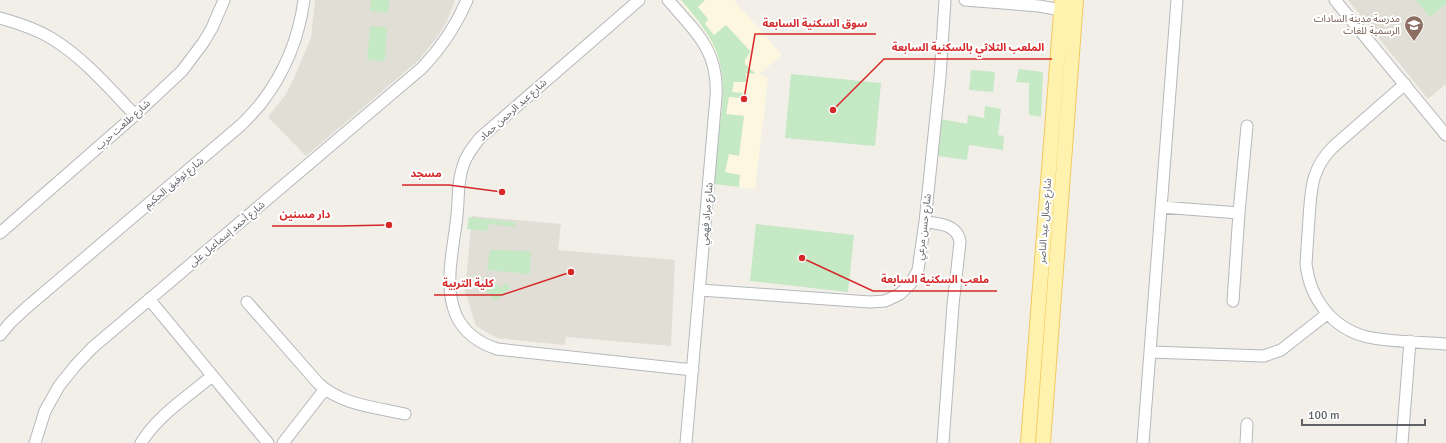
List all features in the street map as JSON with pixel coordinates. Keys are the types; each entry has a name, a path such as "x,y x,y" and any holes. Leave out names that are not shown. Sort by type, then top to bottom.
{"main road":[{"name":"شارع جمال عبد الناصر","path":"1028,443 1057,146 1076,0"},
{"name":"شارع جمال عبد الناصر","path":"1043,443 1057,146 1061,5"}],"street":[{"name":"شارع طلعت حرب","path":"0,234 175,78 194,58 212,28 224,0"},
{"name":"شارع توفيق الحكيم","path":"0,335 26,308 231,134 257,108 279,77 292,49 301,19 304,0"},
{"name":"شارع أحمد إسماعيل على","path":"35,443 45,411 59,386 92,348 422,68 436,53 448,36 462,11 466,0"},
{"name":"شارع عبد الرحمن حماد","path":"639,0 480,138 472,147 466,158 459,181 451,268 450,297 456,316 465,330 480,342 497,348 693,370"},
{"name":"شارع مراد فهمي","path":"668,0 705,44 712,61 716,79 716,97 686,443"},
{"name":"شارع حسن مرعي","path":"700,290 870,302 885,301 900,294 915,277 918,270 925,222 940,77 945,0"},
{"path":"965,0 1039,6 1061,5"},
{"path":"1143,443 1177,0"},
{"path":"1335,0 1446,135"},
{"path":"0,18 25,26 44,35 74,54 135,115"},
{"path":"1405,84 1327,153 1315,173 1311,188 1306,264 1309,283 1313,291 1327,314 1342,326 1359,334 1377,338 1446,344"},
{"path":"1233,302 1247,126"},
{"path":"1161,207 1239,213"},
{"path":"925,222 939,223 948,226 958,235 960,242 953,305 943,443"},
{"path":"149,299 268,443"},
{"path":"247,302 318,383 325,389 343,399 405,414"},
{"path":"1150,352 1264,356 1281,350 1327,314"},
{"path":"1402,443 1410,341"},
{"path":"141,443 156,423 212,376"},
{"path":"283,443 325,389"},
{"path":"1246,443 1247,424"}],"shaded area":[{"path":"315,0 455,0 447,21 438,36 419,60 306,156 268,117 286,94 311,38"},
{"path":"679,0 734,0 782,55 759,74 768,78 755,189 712,184 722,92 720,67 704,30"},
{"name":"مدرسة مدينة السادات الرسمية للغات","path":"1348,0 1446,0 1446,84 1428,99"},
{"path":"472,216 561,224 558,250 675,260 671,346 566,337 565,345 497,338 476,326 465,291"}],"green space":[{"path":"371,0 389,0 388,13 370,11"},
{"path":"681,0 705,0 698,7 708,19 705,24 714,35 726,25 751,52 745,59 745,64 756,74 746,73 746,82 734,82 732,92 743,93 743,98 729,97 726,114 744,116 739,156 729,154 725,172 740,175 739,187 713,184 723,101 720,65 709,36"},
{"path":"1416,0 1446,0 1446,4 1430,17"},
{"path":"370,26 387,27 385,61 367,60"},
{"path":"1019,69 1043,72 1041,117 1029,115 1029,83 1016,82"},
{"path":"971,70 995,72 993,92 969,90"},
{"path":"791,74 881,83 875,146 785,138"},
{"path":"985,106 1001,109 998,135 1004,136 1003,150 969,145 967,160 938,156 941,119 967,124 968,115 984,118"},
{"path":"469,217 515,222 515,227 489,224 488,231 467,229"},
{"path":"756,224 854,235 848,292 750,281"},
{"path":"490,250 531,251 530,273 487,270"},
{"path":"484,281 489,287 495,282 501,288 506,283 510,288 495,301 480,284"}],"place":[{"name":"مدرسة مدينة السادات الرسمية للغات","path":"1414,42"},
{"name":"سوق السكنية السابعة","path":"744,99"},
{"name":"الملعب الثلاثي بالسكنية السابعة","path":"833,110"},
{"name":"مسجد","path":"502,192"},
{"name":"دار مسنين","path":"389,225"},
{"name":"ملعب السكنية السابعة","path":"802,258"},
{"name":"كلية التربية","path":"571,272"}]}
